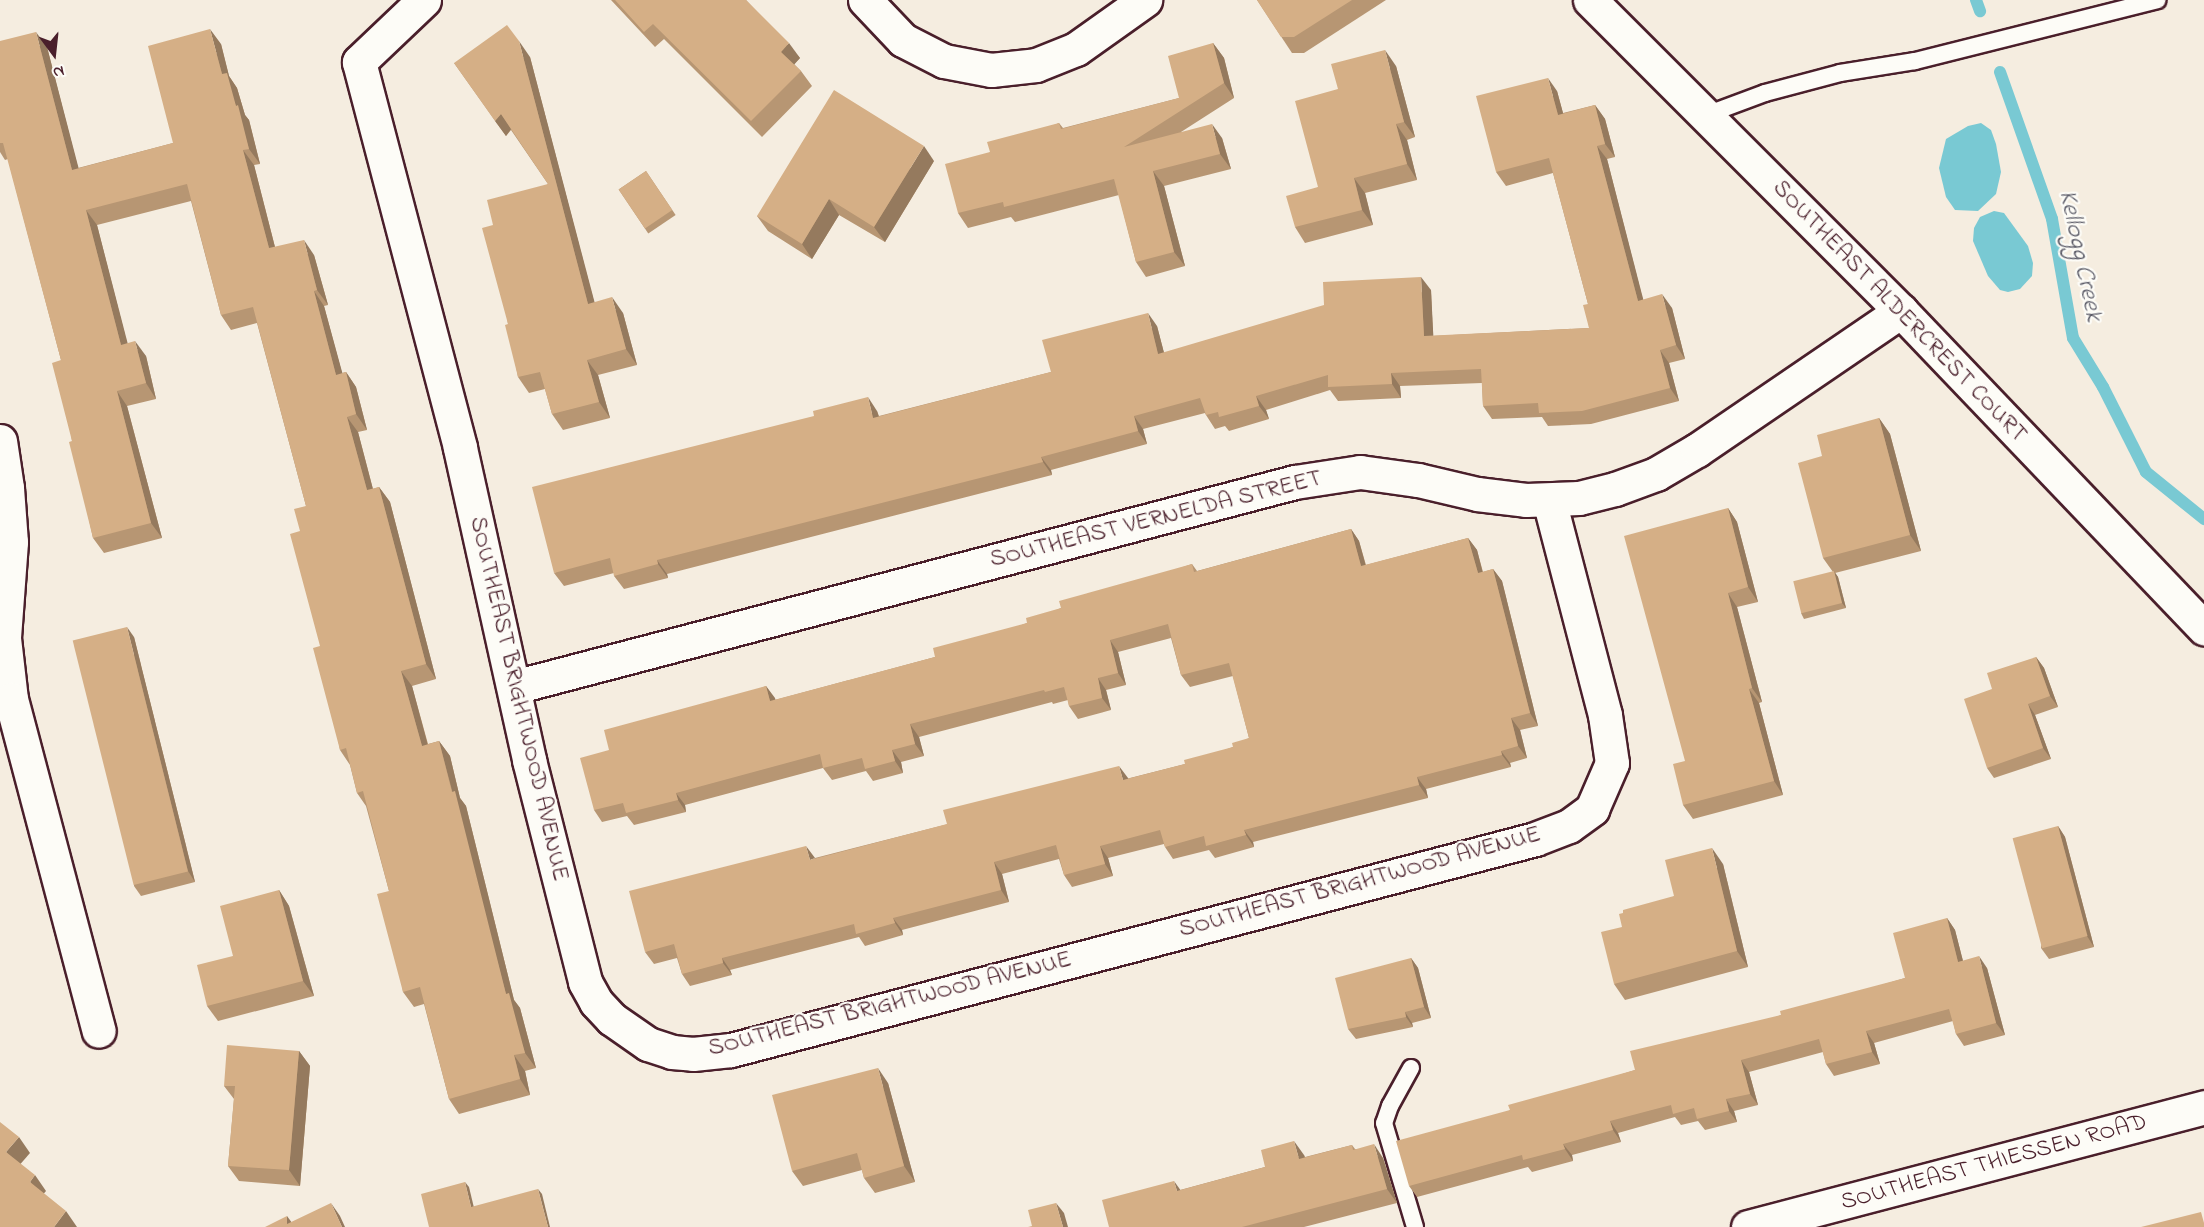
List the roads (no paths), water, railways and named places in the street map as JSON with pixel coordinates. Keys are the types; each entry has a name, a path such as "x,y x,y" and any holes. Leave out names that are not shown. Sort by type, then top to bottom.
{"street":[{"name":"SOUTHEAST BRIGHTWOOD AVENUE","path":"424,0 359,62 460,448 529,760 585,982 596,1002 612,1019 648,1044 672,1052 693,1054 731,1050 1535,839 1569,826 1592,809 1611,763 1605,715 1549,500"},
{"path":"865,0 903,40 944,61 991,70 1036,64 1076,49 1145,0"},
{"name":"SOUTHEAST ALDERCREST COURT","path":"1590,0 1901,311 2204,628"},
{"name":"SOUTHEAST VERNELDA STREET","path":"514,687 1294,482 1360,472 1418,480 1477,494 1549,500 1579,498 1615,489 1656,474 1697,450 1901,311"},
{"path":"0,441 7,488 4,638 10,699 99,1031"},
{"name":"SOUTHEAST THIESSEN ROAD","path":"1748,1227 1805,1220 2204,1107"}],"lane":[{"path":"1706,115 1765,93 1840,73 1915,60 2157,0"},
{"path":"1411,1068 1390,1106 1384,1123 1415,1227"}],"water":[{"path":"1981,123 1991,130 1996,144 2001,172 1996,194 1978,211 1955,210 1946,197 1939,168 1946,139 1968,126"},
{"path":"1994,211 2004,213 2028,246 2033,263 2032,276 2020,289 2008,292 2000,290 1988,276 1973,241 1974,228 1980,217"}],"waterway":[{"name":"Kellogg Creek","path":"1976,0 1980,11"},
{"name":"Kellogg Creek","path":"2000,72 2052,219 2073,338 2103,387 2146,472 2204,519"}]}
